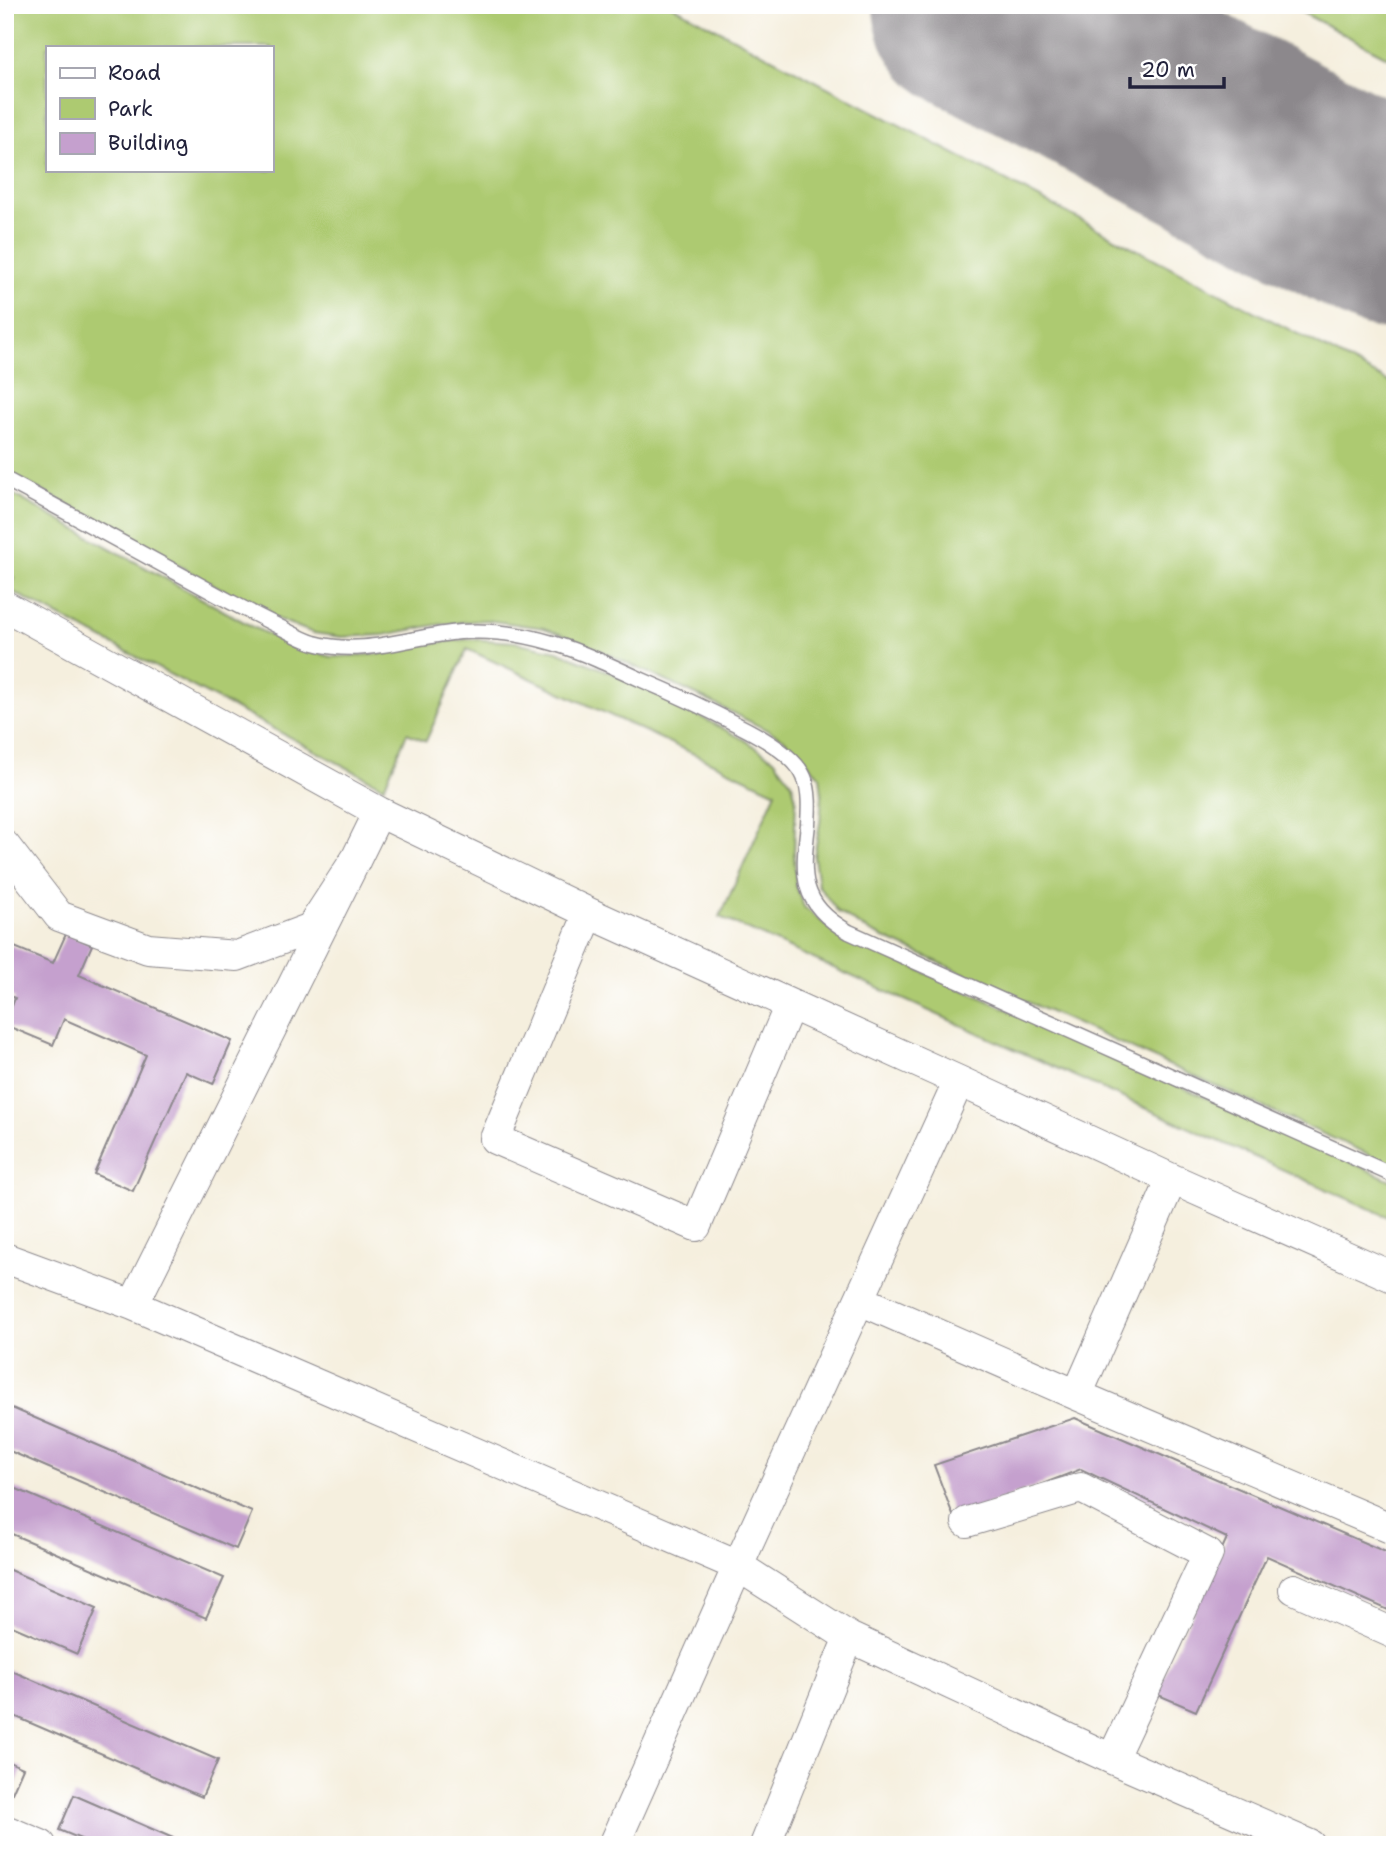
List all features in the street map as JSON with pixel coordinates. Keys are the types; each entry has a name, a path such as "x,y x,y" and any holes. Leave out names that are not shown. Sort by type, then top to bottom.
{"street":[{"path":"7,611 379,812 589,914 1395,1278"},
{"path":"134,1305 379,812"},
{"path":"5,846 59,916 148,949 237,956 311,928 356,859"},
{"path":"589,914 495,1139 696,1226 790,1005"},
{"path":"614,1845 959,1081"},
{"path":"1077,1395 1172,1179"},
{"path":"5,1258 134,1305 738,1566 849,1637 1112,1759 1310,1845"},
{"path":"860,1300 1395,1530"},
{"path":"967,1522 1081,1488 1208,1554 1112,1759"},
{"path":"1294,1589 1395,1634"},
{"path":"765,1845 849,1637"},
{"path":"5,1830 41,1845"}],"lane":[{"path":"5,479 234,604 311,642 332,647 358,648 387,646 460,632 522,635 582,652 706,709 768,743 790,759 803,775 808,792 809,814 803,858 805,879 811,897 820,911 836,925 1395,1176"}],"green space":[{"path":"5,5 671,5 1395,385 1395,1166 873,933 838,912 818,885 814,857 820,823 820,776 783,738 705,699 584,643 544,628 485,620 436,625 384,635 342,637 313,633 275,618 5,471"},
{"path":"1288,5 1395,5 1395,61"},
{"path":"5,490 292,646 332,657 380,654 426,644 469,639 515,642 557,651 625,678 743,739 774,759 792,783 796,800 796,886 804,907 827,926 861,944 1395,1182 1395,1220 720,917 776,792 467,649 426,741 407,733 384,787 9,590 15,578 5,573"}],"building":[{"path":"66,934 92,945 79,975 232,1041 213,1084 186,1072 133,1191 94,1174 146,1055 64,1019 53,1045 5,1025 15,998 5,994 5,943 53,963"},
{"path":"5,1405 252,1512 236,1549 5,1449"},
{"path":"1075,1418 1395,1556 1395,1613 1267,1556 1196,1711 1156,1694 1227,1538 1081,1469 954,1518 934,1465"},
{"path":"5,1484 224,1578 206,1618 5,1531"},
{"path":"5,1568 97,1608 77,1654 5,1623"},
{"path":"5,1668 218,1760 202,1797 5,1712"},
{"path":"5,1760 23,1768 5,1809"},
{"path":"74,1795 189,1845 95,1845 59,1830"}],"runway":[{"path":"980,5 1395,223"}]}
